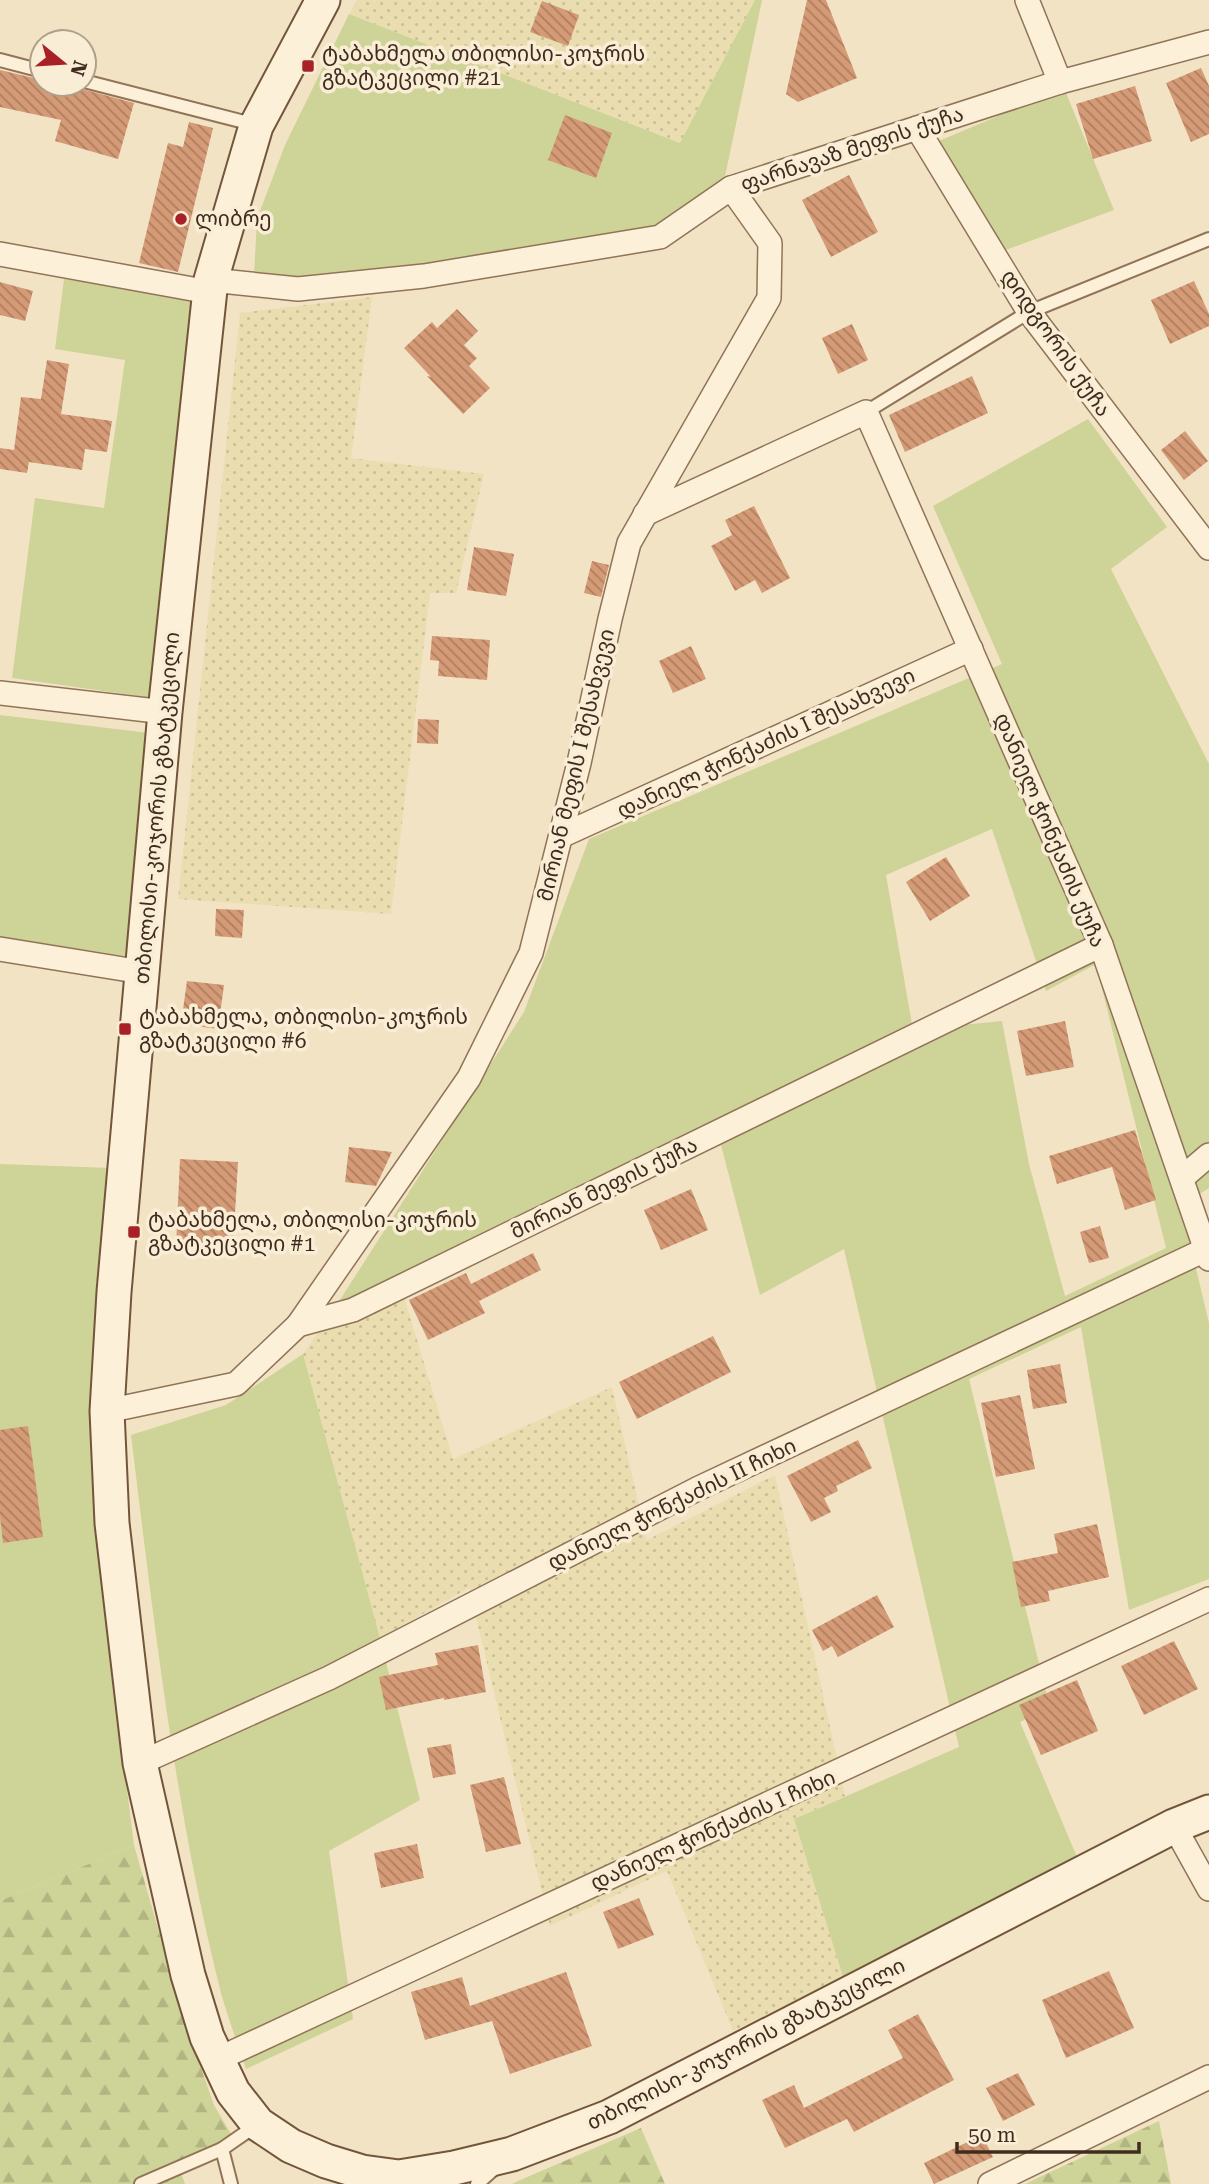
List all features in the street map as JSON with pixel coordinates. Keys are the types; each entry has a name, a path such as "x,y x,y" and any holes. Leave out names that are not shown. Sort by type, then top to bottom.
{"main road":[{"name":"თბილისი-კოჯორის გზატკეცილი","path":"323,0 256,126 210,286 165,712 114,1292 107,1411 112,1523 140,1763 188,1975 216,2060 233,2092 258,2124 291,2146 326,2161 362,2172 399,2177 454,2168 512,2154 609,2117 1174,1826 1209,1812"}],"street":[{"path":"1027,0 1060,82"},
{"name":"ფარნავაზ მეფის ქუჩა","path":"0,254 210,286 298,289 425,276 660,237 731,188 1060,82 1209,42"},
{"name":"დიდგორის ქუჩა","path":"917,128 1028,312 1209,548"},
{"name":"მირიან მეფის I შესახვევი","path":"298,1325 469,1078 531,953 629,543 769,298 770,243 731,188"},
{"path":"645,514 866,412"},
{"name":"დანიელ ჭონქაძის ქუჩა","path":"866,412 1101,945 1208,1254"},
{"name":"დანიელ ჭონქაძის I შესახვევი","path":"561,836 971,649"},
{"path":"0,693 165,712"},
{"name":"მირიან მეფის ქუჩა","path":"107,1411 236,1384 298,1325 353,1310 1101,945"},
{"path":"0,949 142,972"},
{"path":"1182,1178 1209,1155"},
{"name":"დანიელ ჭონქაძის II ჩიხი","path":"140,1763 329,1678 697,1489 1208,1254"},
{"name":"დანიელ ჭონქაძის I ჩიხი","path":"216,2060 1209,1599"},
{"path":"1174,1826 1209,1889"},
{"path":"990,2184 1209,2077"}],"lane":[{"path":"0,60 28,67"},
{"path":"98,85 256,126"},
{"path":"866,412 1028,312 1209,239"},
{"path":"141,2184 222,2149 258,2124"},
{"path":"222,2149 231,2184"},
{"path":"477,2184 512,2154"}],"shaded area":[{"path":"357,0 755,0 681,143 349,14"},
{"path":"372,297 351,458 484,474 456,593 430,593 391,914 178,899 240,313"},
{"path":"398,1277 453,1459 612,1387 647,1540 775,1475 845,1796 794,1819 843,1977 733,2031 667,1871 550,1926 469,1588 380,1638 303,1354 338,1303"}],"green space":[{"path":"755,0 762,0 723,186 701,194 655,228 300,286 254,276 257,219 285,145 349,14 680,143"},
{"path":"1064,88 1114,210 1003,251 939,141"},
{"path":"64,279 198,300 153,698 12,678 35,498 104,508 125,360 55,349"},
{"path":"1088,419 1167,527 1111,569 1209,764 1209,1188 1181,1206 1209,1323 1209,1579 1129,1610 1081,1327 969,1379 1050,1708 1020,1722 1077,1857 843,1977 794,1819 959,1747 844,1249 760,1295 715,1122 367,1292 338,1303 524,1012 589,839 1002,664 933,506","holes":["992,829 1046,991 1096,964 1166,1248 1065,1296 1029,1164 1002,1021 913,1030 886,875"]},
{"path":"0,715 149,733 133,957 0,937"},
{"path":"0,1164 111,1168 97,1502 117,1711 134,1845 0,1901"},
{"path":"303,1354 380,1638 420,1800 329,1851 353,2019 246,2069 221,1993 178,1786 131,1435 226,1405"},
{"path":"134,1845 186,2026 214,2105 238,2146 180,2170 185,2184 0,2184 0,1901"},
{"path":"1159,2121 1171,2184 1025,2184"},
{"path":"641,2128 665,2184 512,2184 518,2181"}],"building":[{"path":"807,0 826,0 857,78 798,102 786,94"},
{"path":"542,1 579,15 568,46 530,32"},
{"path":"1201,68 1209,86 1209,134 1191,142 1166,83"},
{"path":"0,70 28,77 28,98 98,98 98,93 134,103 118,159 55,141 61,120 0,107"},
{"path":"1135,86 1152,141 1093,159 1076,104"},
{"path":"565,115 612,133 596,178 548,160"},
{"path":"189,122 213,128 178,272 139,263 168,143 183,147"},
{"path":"849,175 878,232 831,257 802,200"},
{"path":"1194,281 1209,314 1209,326 1170,344 1151,300"},
{"path":"0,282 33,291 25,321 0,315"},
{"path":"457,309 478,331 464,345 477,358 469,366 490,388 463,414 404,348 432,322 437,328"},
{"path":"852,324 868,360 838,374 822,338"},
{"path":"47,360 69,364 61,414 112,421 107,452 85,449 82,470 29,462 27,473 0,469 0,448 14,450 21,397 41,399"},
{"path":"972,376 988,413 905,452 889,415"},
{"path":"1185,431 1208,461 1184,480 1161,450"},
{"path":"754,506 790,578 762,593 755,580 735,591 711,546 732,535 725,520"},
{"path":"474,547 514,554 506,596 467,590"},
{"path":"592,561 609,565 601,597 584,593"},
{"path":"432,636 490,640 487,680 438,676 439,661 430,660"},
{"path":"691,646 706,679 673,693 659,661"},
{"path":"418,719 439,720 438,744 417,743"},
{"path":"946,857 970,896 930,921 906,882"},
{"path":"216,909 244,910 242,938 215,936"},
{"path":"187,981 224,985 218,1029 181,1024"},
{"path":"1065,1021 1074,1067 1026,1076 1017,1031"},
{"path":"1135,1130 1156,1200 1125,1210 1112,1167 1057,1184 1049,1156"},
{"path":"349,1147 392,1152 376,1186 345,1182"},
{"path":"180,1159 238,1162 233,1248 176,1246"},
{"path":"691,1189 708,1230 661,1250 644,1210"},
{"path":"1100,1226 1109,1258 1089,1263 1080,1232"},
{"path":"533,1253 541,1270 479,1301 485,1313 428,1340 409,1300 466,1273 471,1284"},
{"path":"713,1336 731,1372 637,1419 619,1382"},
{"path":"1060,1364 1067,1403 1033,1409 1027,1370"},
{"path":"1020,1395 1035,1469 996,1477 981,1403"},
{"path":"28,1426 43,1537 3,1543 0,1516 0,1430"},
{"path":"858,1440 872,1468 836,1486 838,1491 824,1498 831,1512 811,1522 787,1476"},
{"path":"1097,1524 1109,1577 1048,1591 1050,1601 1021,1607 1012,1562 1058,1553 1054,1534"},
{"path":"877,1595 894,1627 838,1657 832,1646 823,1651 812,1630"},
{"path":"1174,1641 1198,1689 1144,1715 1121,1666"},
{"path":"478,1645 486,1692 386,1710 379,1677 438,1665 435,1653"},
{"path":"1077,1680 1098,1731 1041,1755 1019,1705"},
{"path":"451,1744 456,1774 433,1778 427,1748"},
{"path":"504,1777 521,1844 486,1852 470,1785"},
{"path":"417,1844 424,1878 381,1888 374,1853"},
{"path":"639,1898 654,1935 618,1949 603,1912"},
{"path":"1109,1971 1134,2028 1066,2058 1042,2000"},
{"path":"566,1972 592,2046 510,2074 492,2021 425,2040 411,1992 462,1977 470,2006"},
{"path":"918,2014 954,2080 854,2132 847,2119 785,2148 762,2100 794,2085 804,2108 903,2058 888,2030"},
{"path":"1018,2073 1035,2105 1003,2121 986,2088"},
{"path":"982,2135 993,2157 934,2184 924,2163"}],"place":[{"name":"ტაბახმელა თბილისი-კოჯრის გზატკეცილი #21","path":"308,66"},
{"name":"ლიბრე","path":"181,219"},
{"name":"ტაბახმელა, თბილისი-კოჯრის გზატკეცილი #6","path":"125,1029"},
{"name":"ტაბახმელა, თბილისი-კოჯრის გზატკეცილი #1","path":"134,1232"}]}
